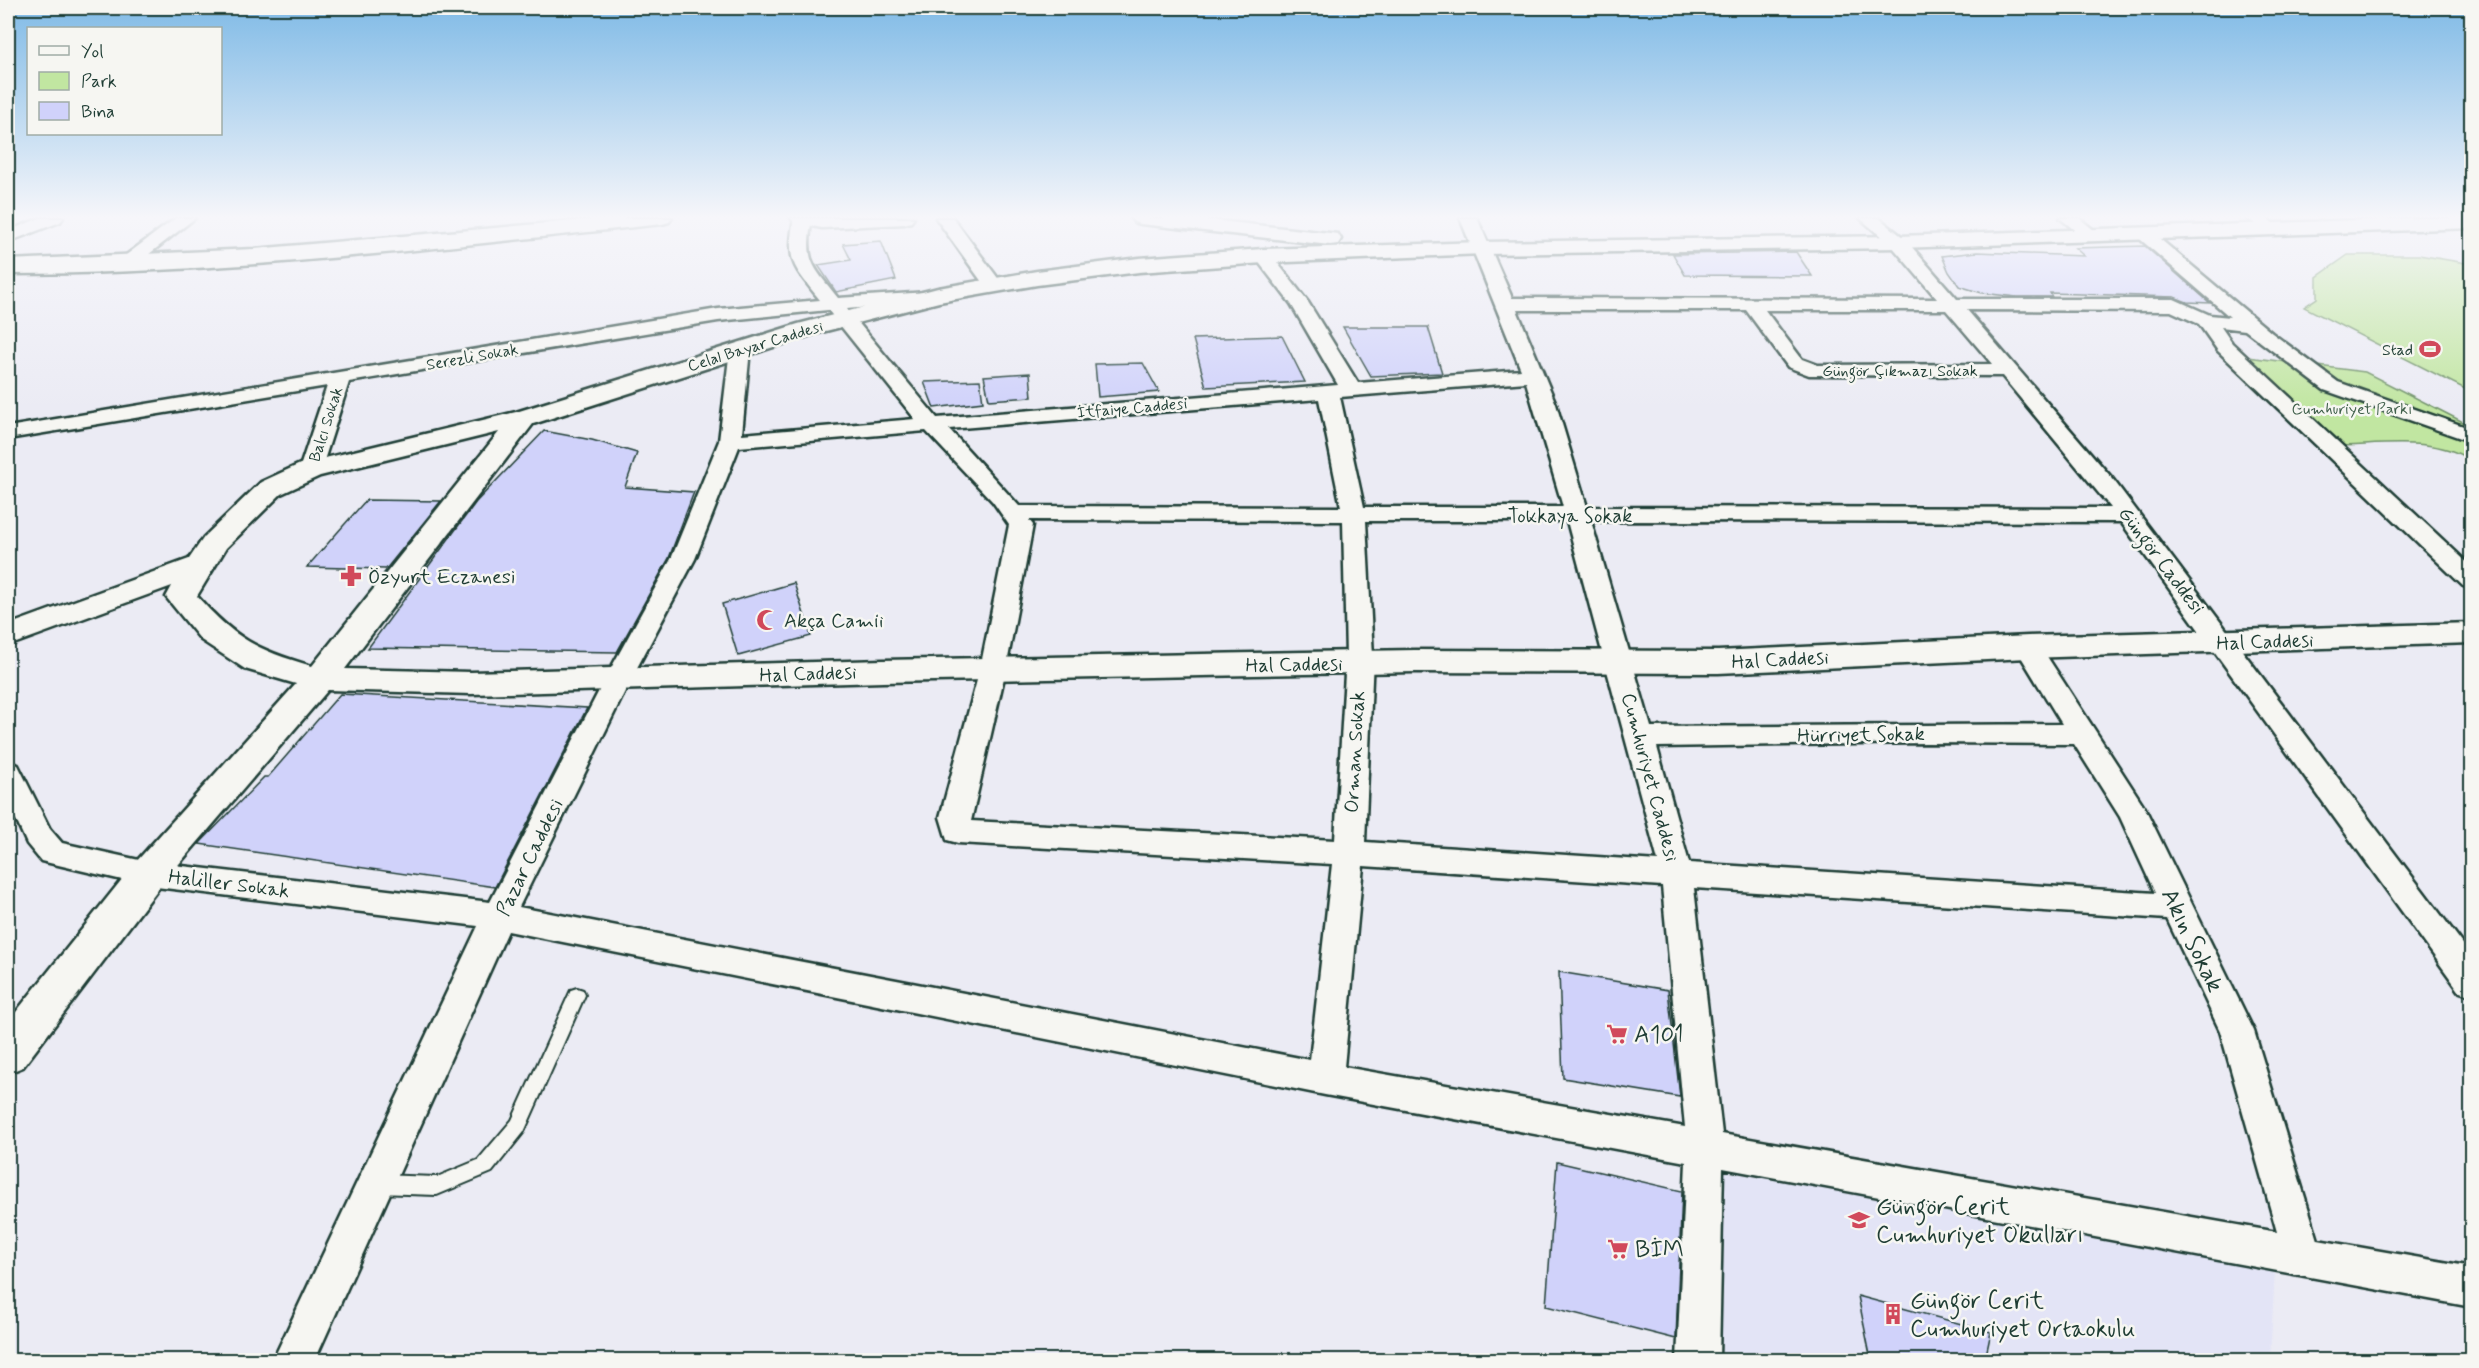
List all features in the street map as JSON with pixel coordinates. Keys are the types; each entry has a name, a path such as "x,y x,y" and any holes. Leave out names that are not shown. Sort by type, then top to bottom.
{"street":[{"path":"816,282 930,423 1001,497 1021,525 993,669 955,817 958,832 1349,853 2177,907"},
{"name":"Celal Bayar Caddesi","path":"201,565 214,543 271,488 310,470 524,418 740,350 841,311 1017,282"},
{"name":"Orman Sokak","path":"1283,282 1299,302 1340,390 1354,514 1359,662 1349,853 1325,1079"},
{"name":"Cumhuriyet Caddesi","path":"1497,282 1545,404 1620,662 1677,876 1705,1148 1698,1360"},
{"name":"Güngör Caddesi","path":"1933,282 2128,515 2472,982"},
{"path":"2200,282 2331,387 2472,436"},
{"name":"Güngör Çıkmazı Sokak","path":"1751,303 1794,363 1816,371 2008,370"},
{"path":"1506,304 1951,303 2174,306 2206,320 2252,325"},
{"name":"Serezli Sokak","path":"8,433 718,315 841,311"},
{"path":"2206,320 2225,347 2472,581"},
{"name":"Pazar Caddesi","path":"294,1360 377,1185 499,916 618,679 683,559 730,441 740,350"},
{"name":"İtfaiye Caddesi","path":"730,441 1534,375"},
{"name":"Balcı Sokak","path":"310,470 340,379"},
{"path":"8,1054 148,874 319,679 524,418"},
{"name":"Tokkaya Sokak","path":"1013,513 2128,515"},
{"path":"8,636 201,565"},
{"name":"Hal Caddesi","path":"201,565 181,597 212,633 256,661 319,679 471,683 1359,662 1718,662 2028,647 2472,633"},
{"name":"Akın Sokak","path":"2028,647 2133,814 2237,1031 2304,1257"},
{"name":"Hürriyet Sokak","path":"1640,737 1926,733 2082,734"},
{"name":"Haliller Sokak","path":"8,772 38,836 52,853 148,874 499,916 1325,1079 2472,1287"}],"lane":[{"path":"377,1185 437,1186 485,1166 518,1126 577,995"}],"shaded area":[{"name":"Güngör Cerit Cumhuriyet Okulları","path":"1723,1171 2275,1270 2270,1360 1704,1360"}],"green space":[{"name":"Stad","path":"2317,282 2471,282 2471,392 2304,307 2317,298"},
{"name":"Cumhuriyet Parkı","path":"2247,357 2365,372 2471,426 2471,461 2457,453 2424,445 2335,446"}],"building":[{"path":"829,282 887,282 836,292"},
{"path":"1956,282 2186,282 2210,303 2187,302 2174,297 2050,293 2052,297 2017,297 1982,293 1959,286"},
{"path":"1343,327 1428,327 1442,373 1371,376"},
{"path":"1282,336 1305,382 1206,387 1193,339"},
{"path":"1143,363 1159,392 1098,397 1095,364"},
{"path":"1030,373 1032,397 989,400 984,376"},
{"path":"980,380 983,402 934,408 924,382"},
{"path":"544,431 592,440 637,453 625,487 694,492 669,558 617,652 368,648 476,502"},
{"path":"366,500 441,501 386,569 307,567"},
{"name":"Akça Camii","path":"794,583 811,636 738,656 722,604"},
{"path":"340,694 587,708 495,887 199,844 264,777 268,777"},
{"name":"A101","path":"1559,972 1668,990 1680,1097 1563,1078"},
{"name":"BİM","path":"1557,1162 1682,1191 1676,1339 1546,1306"},
{"name":"Güngör Cerit Cumhuriyet Ortaokulu","path":"1858,1296 1991,1332 1985,1360 1871,1360"}],"place":[{"name":"Stad","path":"2430,349"},
{"name":"Özyurt Eczanesi","path":"351,576"},
{"name":"Akça Camii","path":"767,620"},
{"name":"A101","path":"1617,1034"},
{"name":"Güngör Cerit Cumhuriyet Okulları","path":"1859,1220"},
{"name":"BİM","path":"1618,1249"},
{"name":"Güngör Cerit Cumhuriyet Ortaokulu","path":"1893,1314"}]}
